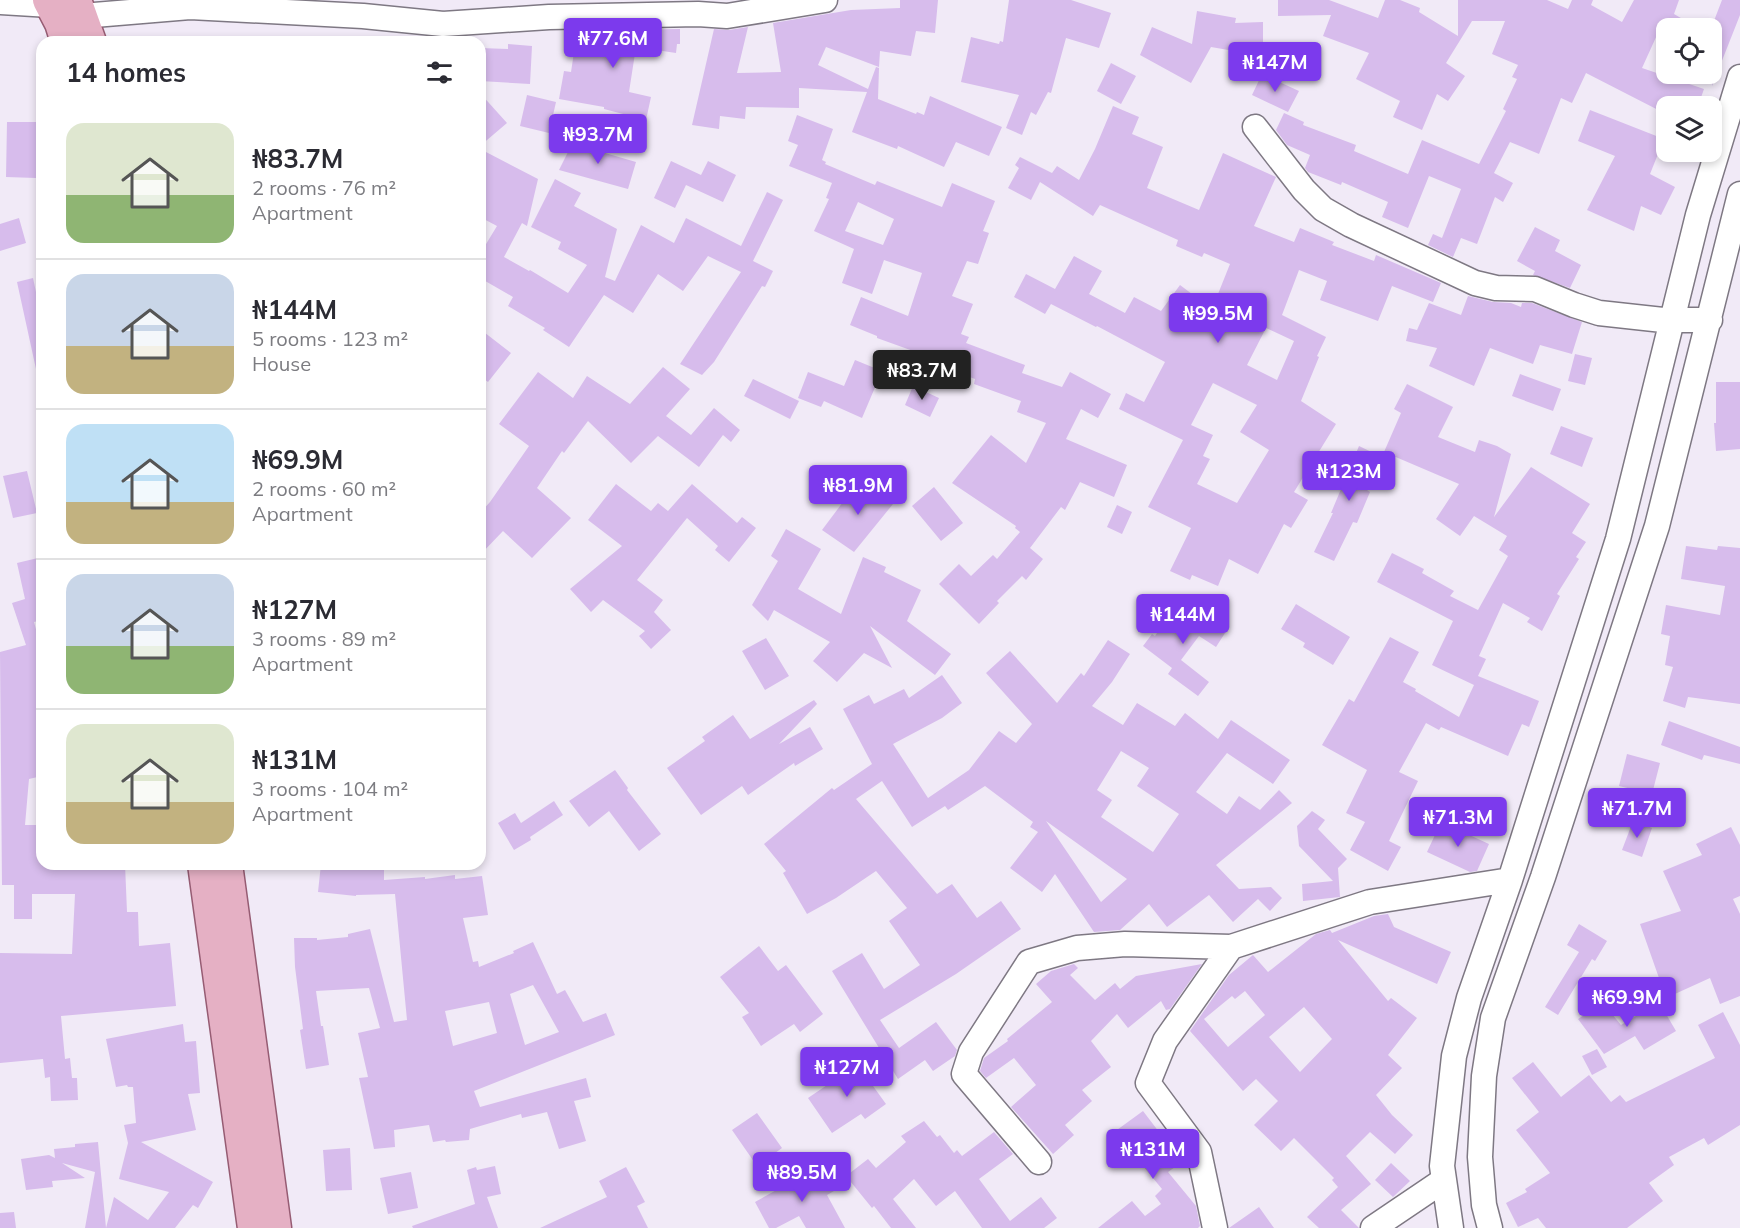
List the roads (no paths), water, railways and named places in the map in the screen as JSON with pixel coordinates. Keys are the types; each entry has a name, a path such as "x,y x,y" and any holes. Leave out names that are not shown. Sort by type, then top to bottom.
{"main road":[{"path":"64,36 60,23 69,13"},
{"path":"204,870 253,1228"},
{"path":"228,870 276,1228"}],"street":[{"path":"0,3 69,13 190,7 363,16 443,24 549,17 698,14 727,16 786,3 825,0"},
{"path":"1451,1228 1442,1166 1454,1056 1469,998 1510,880 1618,539 1698,215 1740,78"},
{"path":"1255,127 1304,190 1323,209 1419,258 1475,283 1496,288 1535,289 1599,313 1671,320 1710,320"},
{"path":"1490,1228 1484,1205 1480,1157 1484,1076 1493,1018 1550,855 1657,526 1740,194"},
{"path":"1040,1162 964,1074 971,1052 1029,962 1077,948 1125,944 1231,947 1370,902 1510,880"},
{"path":"1215,1228 1199,1152 1148,1083 1165,1041 1231,947"},
{"path":"1373,1228 1444,1180"}]}
